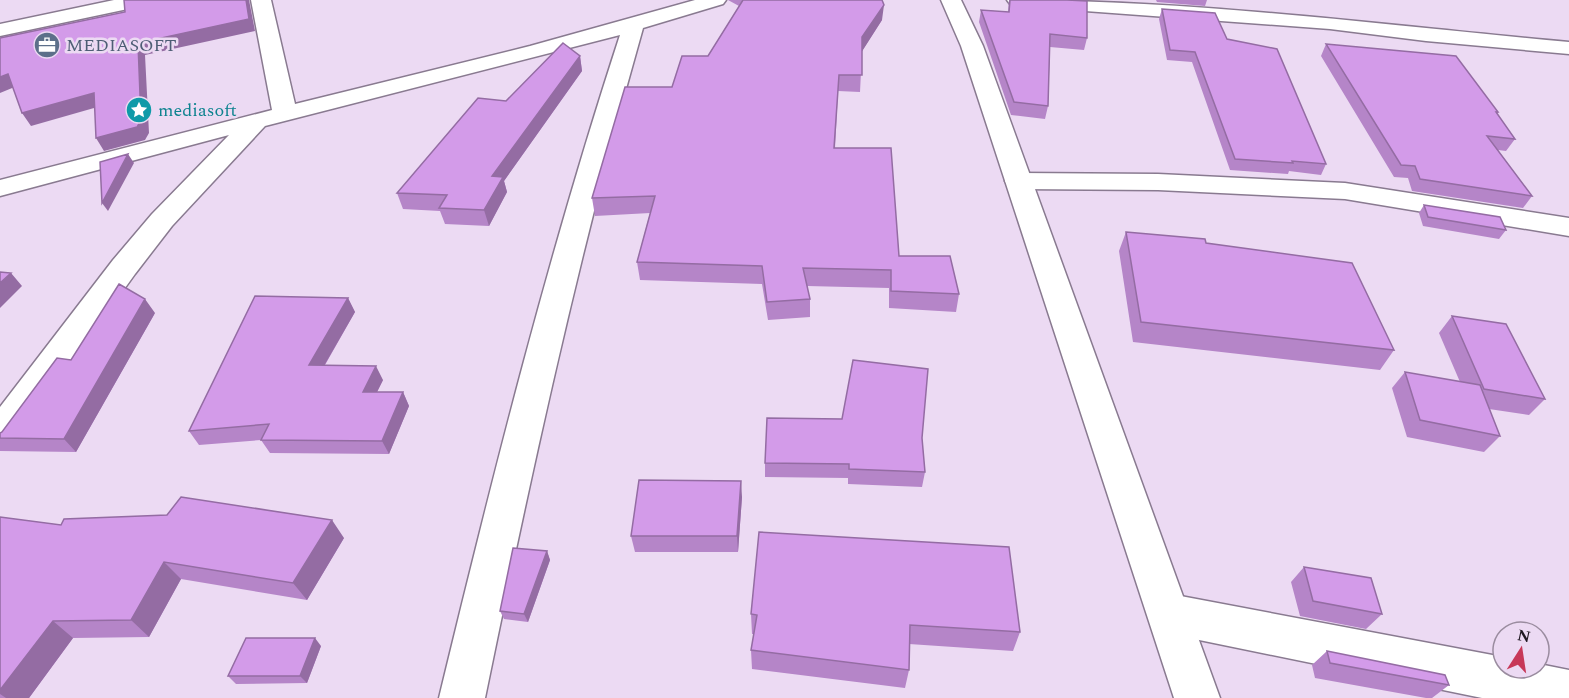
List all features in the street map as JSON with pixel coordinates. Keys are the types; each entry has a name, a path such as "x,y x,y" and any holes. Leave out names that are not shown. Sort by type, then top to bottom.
{"street":[{"path":"0,30 142,0"},
{"path":"261,0 285,114"},
{"path":"0,188 256,121 572,43 716,0"},
{"path":"951,0 972,46 1170,614 1197,698"},
{"path":"1017,0 1251,9 1330,23 1569,48"},
{"path":"462,698 486,590 591,164 633,26"},
{"path":"0,434 124,267 162,220 256,121"},
{"path":"1018,181 1158,182 1345,191 1569,227"},
{"path":"1170,614 1569,693"}],"building":[{"path":"124,0 246,0 249,19 138,43 141,120 137,127 96,138 94,93 22,113 8,74 0,77 0,38 125,12"},
{"path":"743,0 882,0 884,5 862,37 862,75 839,75 834,148 891,148 899,256 950,256 959,294 891,291 891,270 803,268 810,299 767,302 762,266 637,262 655,196 592,198 625,87 672,87 682,56 708,56"},
{"path":"1010,0 1087,1 1087,38 1050,34 1048,106 1014,102 981,10 1009,12"},
{"path":"1162,9 1215,13 1227,39 1277,49 1326,164 1235,159 1195,52 1170,50"},
{"path":"563,43 580,56 492,176 503,177 484,210 439,208 447,195 397,193 478,98 506,101"},
{"path":"1326,44 1456,56 1515,139 1487,136 1532,196 1420,179 1415,166 1401,165"},
{"path":"128,154 102,203 100,162"},
{"path":"1424,205 1500,217 1506,230 1428,217"},
{"path":"1126,232 1205,239 1206,243 1352,263 1394,350 1141,322"},
{"path":"0,272 11,273 0,283"},
{"path":"119,284 145,299 64,439 0,438 0,433 57,358 71,360"},
{"path":"255,296 348,298 309,365 376,366 363,392 403,392 382,441 261,440 269,424 189,431"},
{"path":"1452,316 1506,324 1545,399 1484,389"},
{"path":"853,360 928,369 922,438 925,472 849,469 849,464 765,463 767,418 842,419"},
{"path":"1405,372 1480,385 1500,436 1420,420"},
{"path":"639,480 741,481 737,536 631,536"},
{"path":"181,497 332,520 293,583 164,562 131,620 53,621 0,690 0,517 61,525 64,519 167,515"},
{"path":"759,532 1009,547 1020,632 910,625 909,670 751,650 757,615 751,614"},
{"path":"513,548 547,551 524,614 500,611"},
{"path":"1304,567 1371,578 1382,614 1313,601"},
{"path":"246,638 315,638 300,676 228,676"},
{"path":"1327,651 1445,675 1449,685 1330,663"}],"place":[{"name":"MEDIASOFT","path":"47,45"},
{"name":"mediasoft","path":"139,110"}]}
